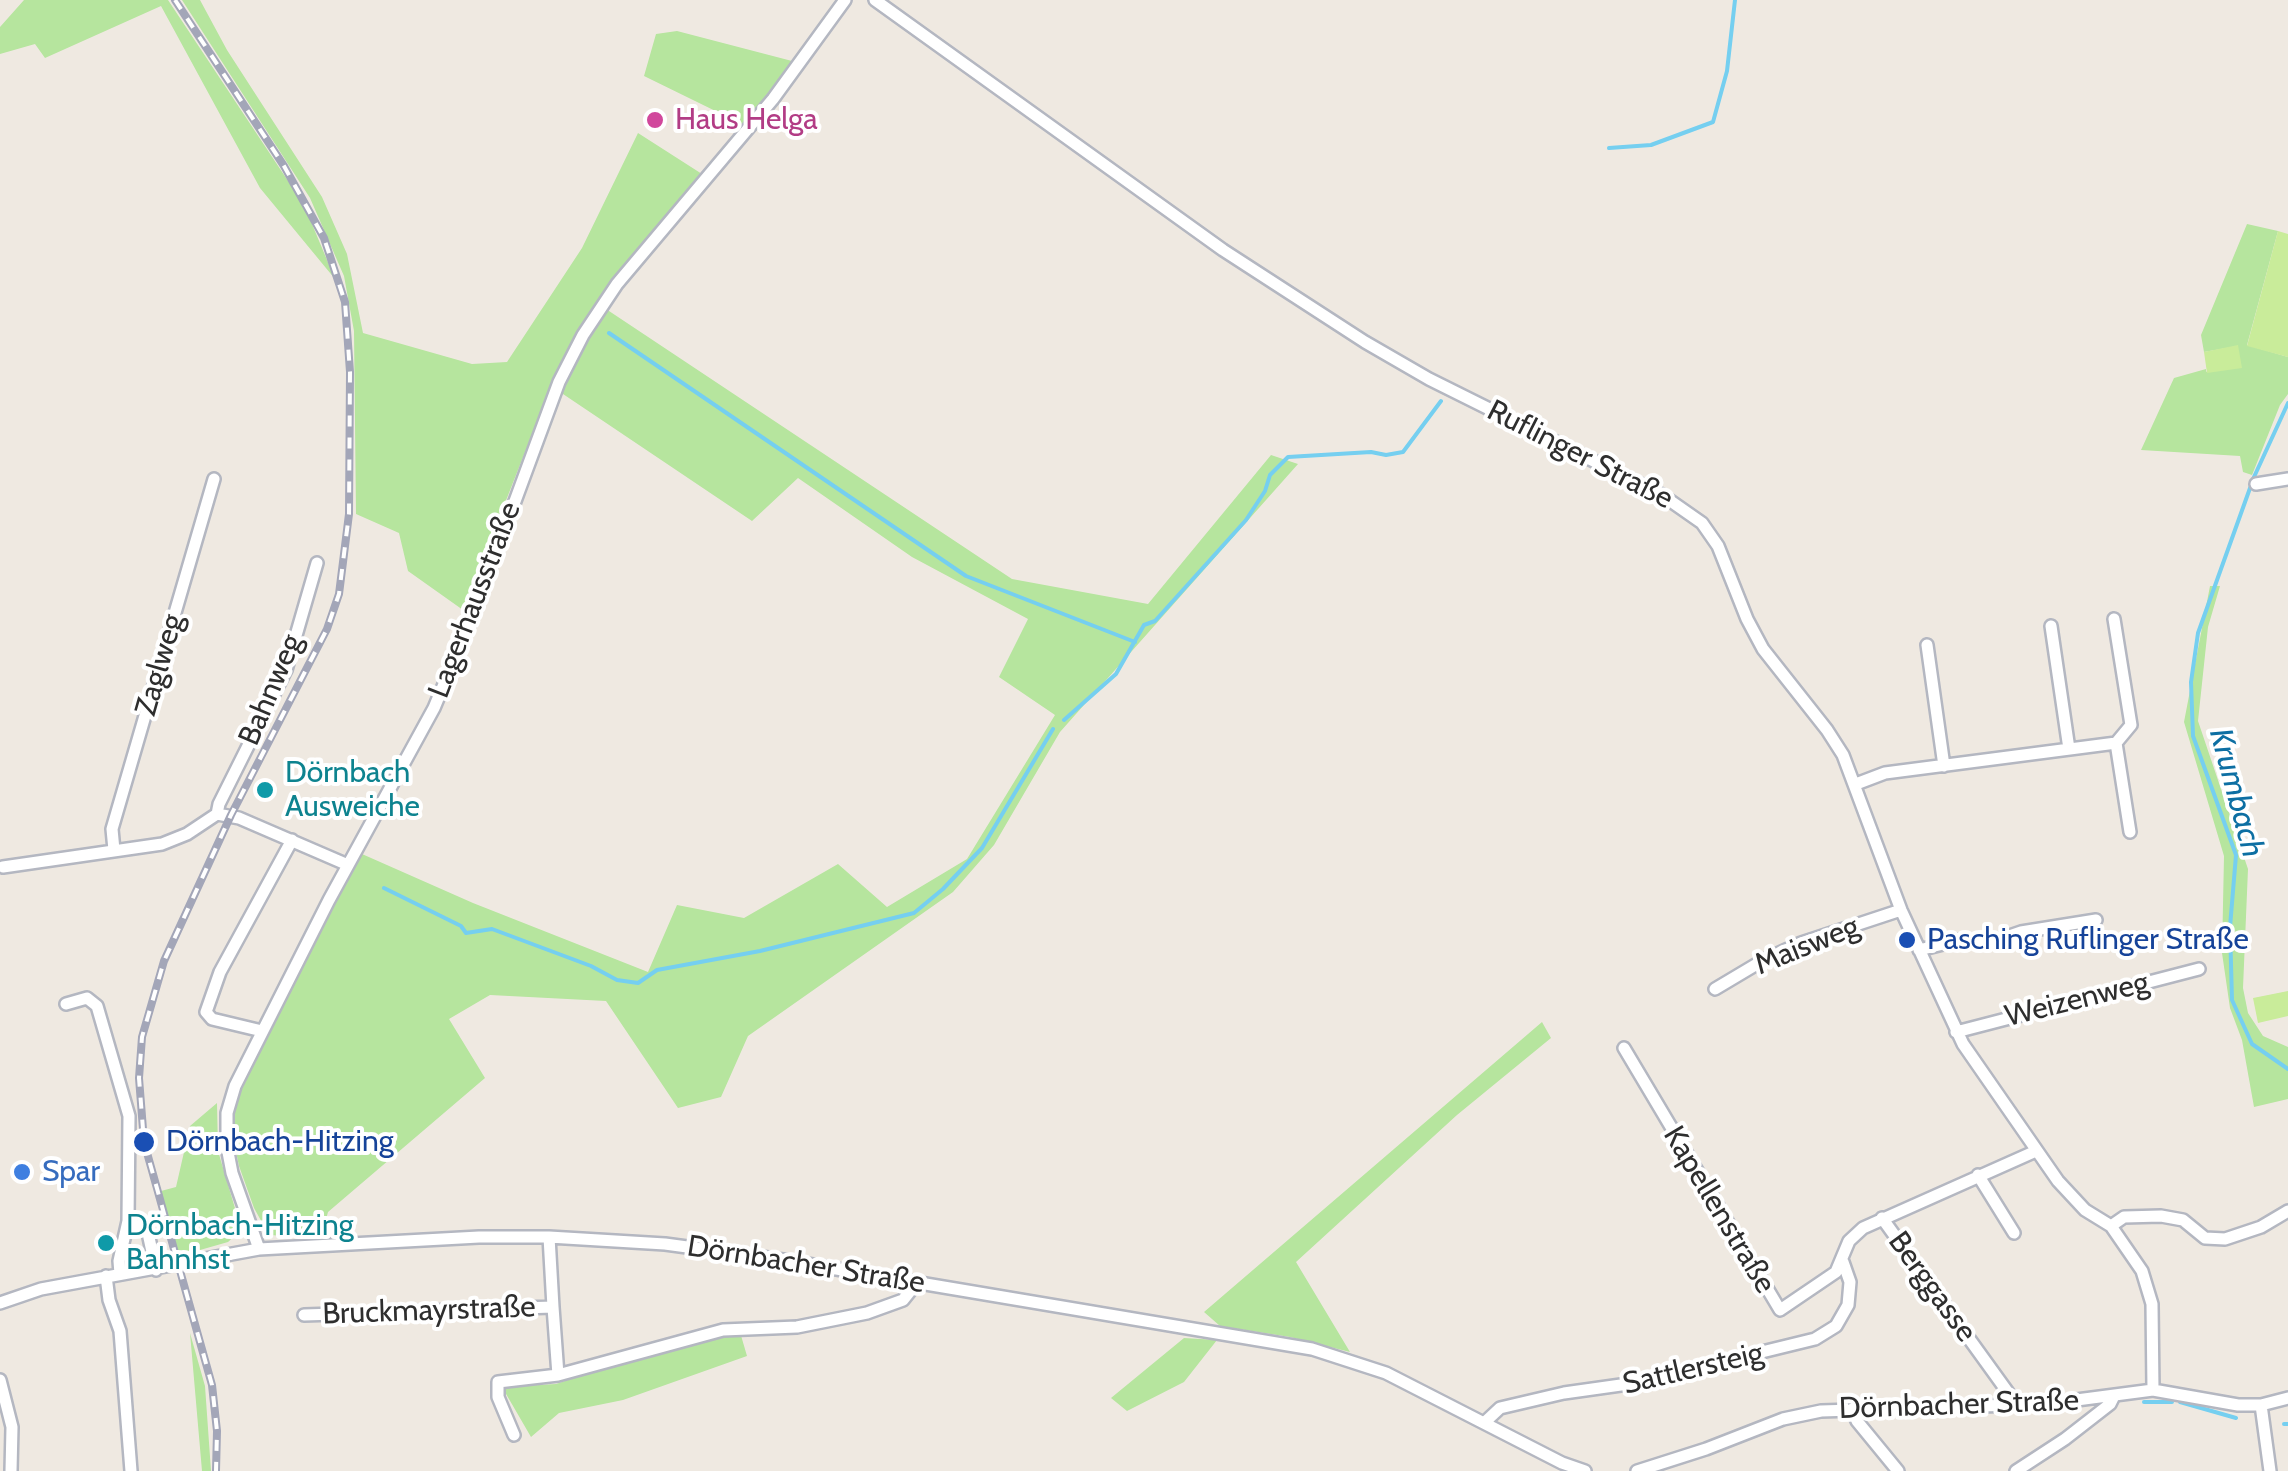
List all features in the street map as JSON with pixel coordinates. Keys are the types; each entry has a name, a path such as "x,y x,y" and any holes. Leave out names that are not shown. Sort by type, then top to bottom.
{"street":[{"name":"Lagerhausstraße","path":"259,1248 232,1173 226,1134 235,1086 442,690 538,432 578,344 617,284 773,99 845,0"},
{"name":"Ruflinger Straße","path":"876,0 1223,250 1365,342 1428,380 1662,495 1694,516 1718,546 1746,619 1763,650 1836,742 1856,784 1918,950 1956,1032 2036,1151 2079,1204 2111,1226 2142,1271 2150,1295 2154,1390"},
{"name":"Zaglweg","path":"114,850 112,828 214,479"},
{"path":"2256,484 2288,479"},
{"name":"Bahnweg","path":"218,814 286,670 318,563"},
{"path":"1856,784 1885,773 2116,743 2131,726 2114,619"},
{"path":"2051,626 2069,749"},
{"path":"1927,645 1944,766"},
{"path":"2116,743 2130,832"},
{"path":"4,868 175,840 218,814 239,818 348,865"},
{"path":"262,1031 212,1020 206,1012 220,972 292,840"},
{"name":"Maisweg","path":"1715,989 1801,943 1902,910"},
{"path":"1918,950 1964,940 1986,942 2096,920"},
{"name":"Weizenweg","path":"1956,1032 2199,970"},
{"path":"66,1004 88,998 97,1006 127,1109 128,1221 120,1274"},
{"name":"Kapellenstraße","path":"1624,1048 1780,1310 1819,1286 1843,1262 1852,1237 1882,1218 2036,1151"},
{"path":"1978,1175 2014,1233"},
{"path":"2111,1226 2124,1217 2162,1216 2183,1220 2200,1236 2216,1240 2250,1232 2288,1211"},
{"name":"Berggasse","path":"1882,1218 2017,1405"},
{"path":"128,1221 148,1233 156,1270"},
{"name":"Dörnbacher Straße","path":"0,1303 41,1289 259,1248 549,1237 714,1250 1312,1348 1372,1367 1562,1463 1586,1471"},
{"name":"Bruckmayrstraße","path":"549,1237 558,1375"},
{"name":"Sattlersteig","path":"1485,1422 1500,1408 1564,1393 1635,1383 1792,1347 1823,1336 1836,1326 1848,1305 1850,1282 1843,1262"},
{"path":"106,1276 109,1300 120,1331 130,1471"},
{"path":"514,1434 498,1397 498,1382 558,1375 723,1330 797,1327 867,1313 903,1300 913,1282"},
{"name":"Bruckmayrstraße","path":"304,1315 553,1307"},
{"path":"0,1380 12,1428 11,1471"},
{"name":"Dörnbacher Straße","path":"1636,1471 1688,1456 1783,1419 1821,1411 2017,1405 2154,1390 2238,1405 2288,1398"},
{"path":"2016,1471 2065,1439 2110,1404 2114,1396"},
{"path":"2261,1404 2270,1471"},
{"path":"1852,1409 1857,1421 1898,1471"}],"green space":[{"path":"24,0 168,0 304,205 335,279 260,188 161,6 45,58 35,44 0,54 0,27"},
{"path":"182,0 200,0 227,50 322,197 347,254 363,333 472,364 507,362 582,248 638,133 702,174 624,266 582,325 547,396 463,610 408,571 399,533 356,514 354,331 344,276 310,198"},
{"path":"677,31 792,61 744,125 644,76 656,34"},
{"path":"2247,224 2278,231 2247,345 2288,357 2288,394 2252,475 2243,472 2240,456 2141,450 2174,378 2206,372 2238,346 2204,352 2201,335"},
{"path":"2278,231 2288,234 2288,357 2247,346"},
{"path":"606,309 1012,579 1148,604 1271,455 1298,464 1060,732 994,845 953,892 748,1036 721,1097 678,1108 606,1001 490,995 449,1019 485,1078 328,1212 321,1238 269,1235 239,1166 232,1132 235,1103 318,933 362,854 648,972 677,905 744,918 838,864 887,907 967,859 1055,715 999,677 1028,619 912,557 798,478 752,521 560,392"},
{"path":"2238,345 2242,368 2207,373 2204,352"},
{"path":"2210,586 2220,586 2208,627 2198,721 2248,869 2243,988 2248,1013 2263,1036 2288,1047 2288,1099 2254,1107 2242,1040 2230,1008 2222,953 2224,856 2184,722"},
{"path":"2288,991 2288,1016 2258,1023 2253,998"},
{"path":"1542,1022 1551,1038 1457,1115 1296,1262 1350,1352 1220,1326 1204,1312"},
{"path":"217,1103 218,1151 240,1225 228,1242 179,1256 161,1191 176,1187 190,1126"},
{"path":"740,1332 747,1356 623,1400 559,1413 531,1437 502,1387 556,1384 668,1346"},
{"path":"190,1333 205,1386 211,1471 202,1471"},
{"path":"1184,1338 1217,1340 1184,1382 1127,1411 1111,1398"}],"waterway":[{"path":"1609,148 1651,145 1713,122 1727,71 1735,0"},
{"path":"609,333 966,576 1135,642"},
{"path":"1064,720 1116,674 1144,625 1155,621 1246,520 1265,491 1270,475 1288,457 1403,452 1441,401"},
{"name":"Krumbach","path":"2288,403 2254,477 2198,633 2191,682 2193,736 2236,855 2230,927 2232,1000 2252,1044 2288,1069"},
{"path":"384,888 461,926 466,933 492,929 591,966 617,980 638,983 657,970 760,951 914,913 982,848 1053,729"},
{"name":"Krumbach","path":"2144,1402 2172,1402"},
{"name":"Krumbach","path":"2180,1402 2236,1418"}],"railway":[{"path":"175,0 284,166 324,238 345,302 350,372 349,514 339,594 327,629 231,815 164,961 142,1037 139,1078 144,1142 212,1385 216,1471"}],"place":[{"name":"Haus Helga","path":"655,120"},
{"name":"Dörnbach Ausweiche","path":"265,790"},
{"name":"Pasching Ruflinger Straße","path":"1907,940"},
{"name":"Dörnbach-Hitzing","path":"144,1142"},
{"name":"Spar","path":"22,1172"},
{"name":"Dörnbach-Hitzing Bahnhst","path":"106,1243"}]}
